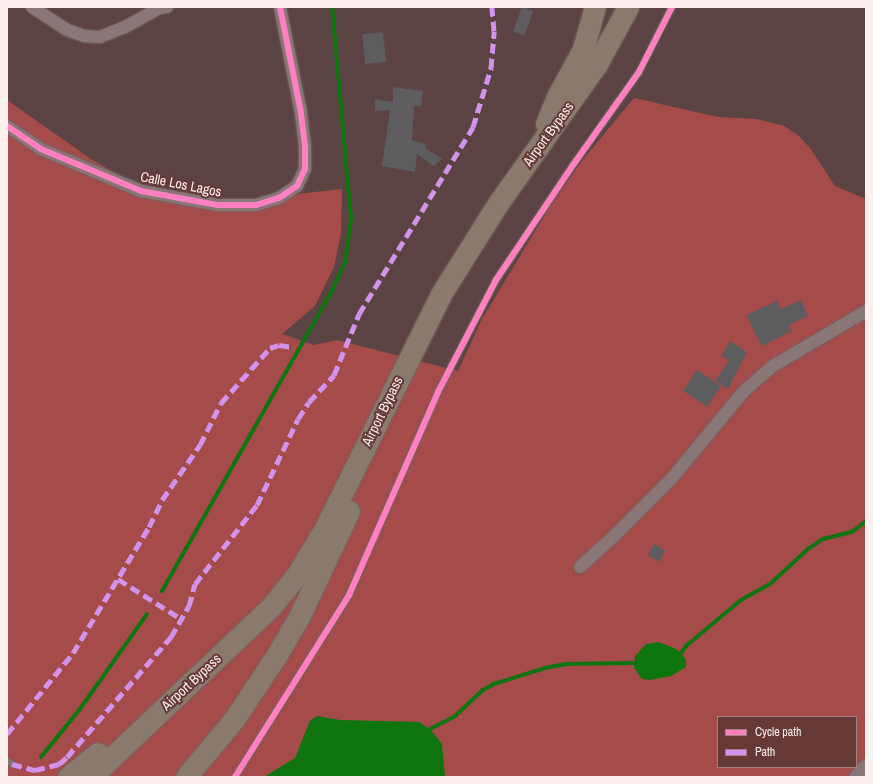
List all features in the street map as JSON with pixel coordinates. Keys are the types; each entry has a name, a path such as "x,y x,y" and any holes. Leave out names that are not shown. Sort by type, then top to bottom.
{"highway":[{"path":"536,148 557,97 583,49 595,7"},
{"name":"Airport Bypass","path":"186,777 235,718 278,653 310,594 353,486 441,294 499,202 597,64 628,7"},
{"name":"Airport Bypass","path":"91,777 283,594 310,556 353,486 452,300 509,207 603,68 636,7"},
{"path":"68,777 89,762 263,598 294,564 353,486"},
{"path":"201,777 259,703 306,628 334,565 353,486"}],"street":[{"path":"32,7 67,30 84,36 100,37 127,26 142,15 167,7"},
{"name":"Calle Los Lagos","path":"7,126 41,149 141,191 217,205 256,205 279,198 297,186 305,168 305,146 300,108 280,7"},
{"path":"580,567 614,536 673,477 743,392 773,366 866,311"},
{"path":"855,777 866,765"}],"lane":[{"path":"235,777 332,626 349,595 438,392 496,280 568,171 639,72 672,7"},
{"path":"7,761 12,764 7,765"}],"shaded area":[{"path":"634,98 718,117 757,119 784,126 798,135 810,148 835,186 866,199 866,777 7,777 7,100 91,159 120,176 154,188 235,201 342,189 341,233 334,267 315,306 282,334 314,345 337,340 458,371 482,319 552,203 581,162"},
{"path":"659,642 674,648 681,653 686,660 686,667 671,676 650,680 642,679 634,668 635,656 646,644"},
{"path":"317,716 340,720 419,722 430,729 442,744 445,777 264,777 295,758 310,721"}],"building":[{"path":"522,7 533,11 524,36 513,31"},
{"path":"383,32 386,62 365,64 362,34"},
{"path":"393,87 423,91 421,106 414,106 412,140 426,144 425,148 442,159 434,166 417,154 415,172 382,166 390,110 375,111 375,99 393,102"},
{"path":"801,300 808,316 789,325 792,331 762,346 746,315 777,301 781,309"},
{"path":"730,341 747,352 728,389 715,381 729,360 721,356"},
{"path":"697,370 721,386 707,407 683,391"},
{"path":"654,544 665,550 659,562 648,555"}],"waterway":[{"path":"162,591 332,291 345,262 351,219 332,7"},
{"path":"681,653 686,646 741,600 770,584 808,549 823,539 852,532 866,521"},
{"path":"41,757 80,709 147,614"},
{"path":"430,729 455,716 483,690 494,684 545,668 565,664 634,663"}],"marked path":[{"path":"12,764 35,770 59,764 67,757 171,637 189,606 195,584 257,505 298,419 309,402 334,375 359,314 473,127 491,68 494,31 492,7"},
{"path":"7,734 73,653 149,527 162,500 200,445 221,403 270,348 279,345 293,347"},
{"path":"118,579 183,620"}],"cycle path":[{"path":"7,126 41,149 141,191 217,205 256,205 279,198 297,186 305,169 305,146 300,108 280,7"},
{"path":"235,777 349,595 438,392 496,280 573,165 639,72 672,7"}]}
